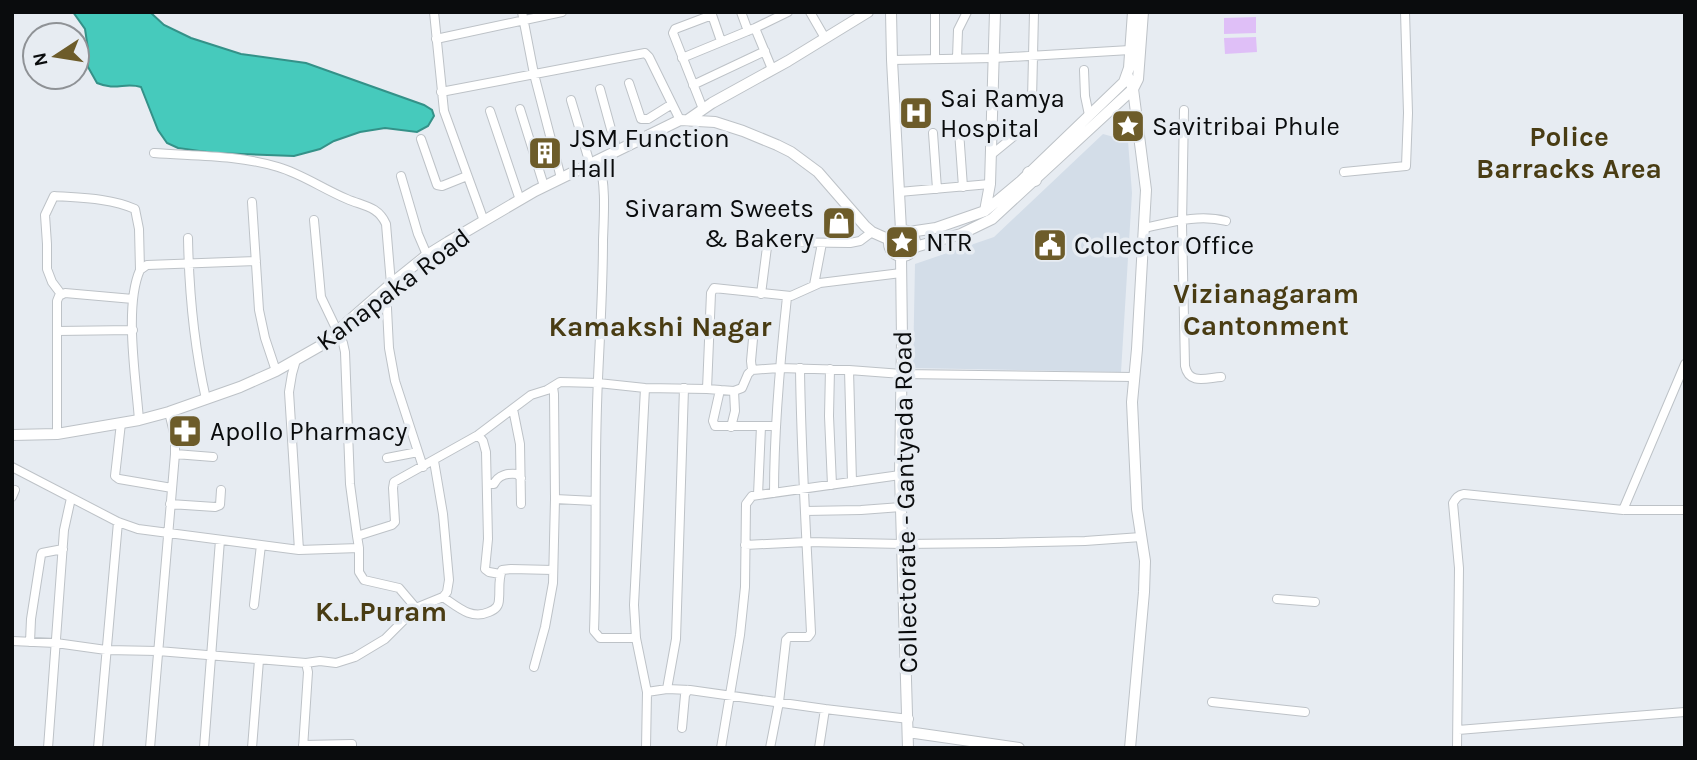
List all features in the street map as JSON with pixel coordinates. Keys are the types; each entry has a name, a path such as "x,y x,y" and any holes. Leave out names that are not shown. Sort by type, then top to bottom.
{"street":[{"path":"434,12 446,120 484,221"},
{"path":"436,39 523,16 562,12"},
{"path":"741,12 765,51 772,69"},
{"path":"682,58 788,12"},
{"path":"810,12 825,38"},
{"name":"Kanapaka Road","path":"12,435 57,434 139,420 240,387 276,371 320,346 388,286 427,256 484,221 544,186 703,109 868,12"},
{"path":"891,12 899,192 905,231 914,239 915,247"},
{"path":"934,12 935,59"},
{"path":"957,58 958,30 967,12"},
{"path":"985,211 990,184 995,12"},
{"path":"1032,100 1034,12"},
{"path":"1133,12 1129,68 1124,82 1090,115 1032,177 992,219 961,234 915,247 909,254 901,256 893,252 890,240 894,233 936,228 985,211 1032,177 1133,89 1138,79 1143,12"},
{"path":"1344,172 1406,166 1408,113 1405,12"},
{"path":"703,109 674,31 711,14 721,41"},
{"path":"523,16 534,74 561,178"},
{"path":"892,60 993,58 1130,50"},
{"path":"693,85 765,51"},
{"path":"441,92 645,53 672,104 677,122 715,122 791,152 818,172 872,232 890,240"},
{"path":"1084,70 1085,96 1090,115"},
{"path":"1127,74 1133,89 1146,190 1132,402 1137,509 1145,561 1130,748"},
{"path":"629,83 641,119 648,119 672,104"},
{"path":"600,89 617,151"},
{"path":"572,100 594,162 603,174 604,193 594,631 600,638 636,638"},
{"path":"520,109 544,186"},
{"path":"1184,110 1182,220 1186,372 1194,379 1221,377"},
{"path":"490,111 520,200"},
{"path":"959,131 963,187"},
{"path":"991,155 1019,132"},
{"path":"933,133 937,189"},
{"path":"421,139 437,185 442,186 467,176"},
{"path":"154,153 246,160 277,167 376,210 383,216 386,224 390,348 395,382 423,467"},
{"path":"401,176 427,256"},
{"path":"899,192 990,184"},
{"path":"132,299 61,293 52,282 47,268 45,215 54,196 122,203 135,209 139,229 140,270 132,299 139,420"},
{"path":"252,202 262,326 276,371"},
{"path":"1144,228 1182,220 1210,218 1226,221"},
{"path":"314,220 321,297 345,352 350,484 359,548 359,572 364,580 400,588 416,608"},
{"path":"936,228 941,240"},
{"path":"761,294 768,244 775,241 855,243 872,232"},
{"path":"188,237 196,347 206,399"},
{"path":"814,285 822,243"},
{"name":"Collectorate - Gantyada Road","path":"901,256 900,475 908,748"},
{"path":"140,270 147,265 256,261"},
{"path":"707,389 712,290 718,287 787,297 797,295 814,285 901,273"},
{"path":"57,434 57,301 61,293"},
{"path":"774,493 779,368 787,297"},
{"path":"752,370 754,328"},
{"path":"57,331 133,330"},
{"path":"296,360 289,392 299,550"},
{"path":"1623,510 1685,364"},
{"path":"357,536 395,522 393,484 478,435 531,395 560,382 734,391 742,388 752,370 779,368 902,374 1134,377"},
{"path":"770,748 779,702 786,640 789,637 808,637 811,633 800,368"},
{"path":"830,369 832,485"},
{"path":"849,370 852,482"},
{"path":"534,667 553,583 553,387"},
{"path":"645,388 634,605 636,638 647,692 646,748"},
{"path":"667,689 676,639 684,388"},
{"path":"720,390 713,424 717,427 776,426"},
{"path":"732,427 734,391"},
{"path":"513,409 520,444 521,505"},
{"path":"150,748 175,454 175,437 169,412"},
{"path":"121,423 115,475 119,479 172,488"},
{"path":"758,495 761,426"},
{"path":"478,435 486,452 488,539 485,569 500,574"},
{"path":"387,458 418,452"},
{"path":"175,454 213,457"},
{"path":"12,641 306,663 336,663 355,657 385,639 416,608 443,597 447,592 449,580 443,514 434,461"},
{"path":"12,467 118,522 138,529 299,550 359,548"},
{"path":"487,484 494,484 504,474 517,474 521,478"},
{"path":"721,748 742,623 746,504 750,498 758,495 900,475"},
{"path":"170,504 215,507 220,505 221,490"},
{"path":"1457,748 1459,568 1453,503 1455,498 1464,494 1623,510 1685,510"},
{"path":"48,748 64,530 71,498"},
{"path":"555,499 595,501"},
{"path":"805,511 901,507"},
{"path":"98,748 118,522"},
{"path":"745,545 807,542 902,544 1085,541 1141,537"},
{"path":"204,748 220,540"},
{"path":"254,605 261,545"},
{"path":"30,642 40,555 63,550"},
{"path":"443,597 474,615 484,614 499,604 500,574 504,569 553,570"},
{"path":"1277,599 1315,602"},
{"path":"252,748 258,660"},
{"path":"306,663 308,672 303,747 352,744 352,748"},
{"path":"647,692 688,690 908,719"},
{"path":"682,728 685,695 688,690"},
{"path":"1212,702 1305,712"},
{"path":"819,748 825,709"},
{"path":"1458,730 1685,712"},
{"path":"908,732 1019,748"}],"shaded area":[{"path":"73,12 150,12 164,25 191,38 241,54 306,63 424,105 432,110 434,116 428,126 417,132 385,128 360,132 320,149 294,156 214,153 178,148 167,143 158,130 141,87 97,83 91,72 91,21 79,21"},
{"path":"1256,17 1256,33 1224,34 1224,18"},
{"path":"1256,37 1257,52 1225,54 1224,38"},
{"name":"Collector Office","path":"1103,134 1128,141 1132,193 1121,372 913,368 915,264 994,237"}],"place":[{"name":"Sai Ramya Hospital","path":"916,113"},
{"name":"Savitribai Phule","path":"1128,126"},
{"name":"JSM Function Hall","path":"545,153"},
{"name":"Sivaram Sweets & Bakery","path":"839,223"},
{"name":"NTR","path":"902,242"},
{"name":"Collector Office","path":"1050,245"},
{"name":"Apollo Pharmacy","path":"185,431"}],"district":[{"name":"Police Barracks Area","path":"1569,152"},
{"name":"Vizianagaram Cantonment","path":"1266,309"},
{"name":"Kamakshi Nagar","path":"660,326"},
{"name":"K.L.Puram","path":"381,611"}]}
